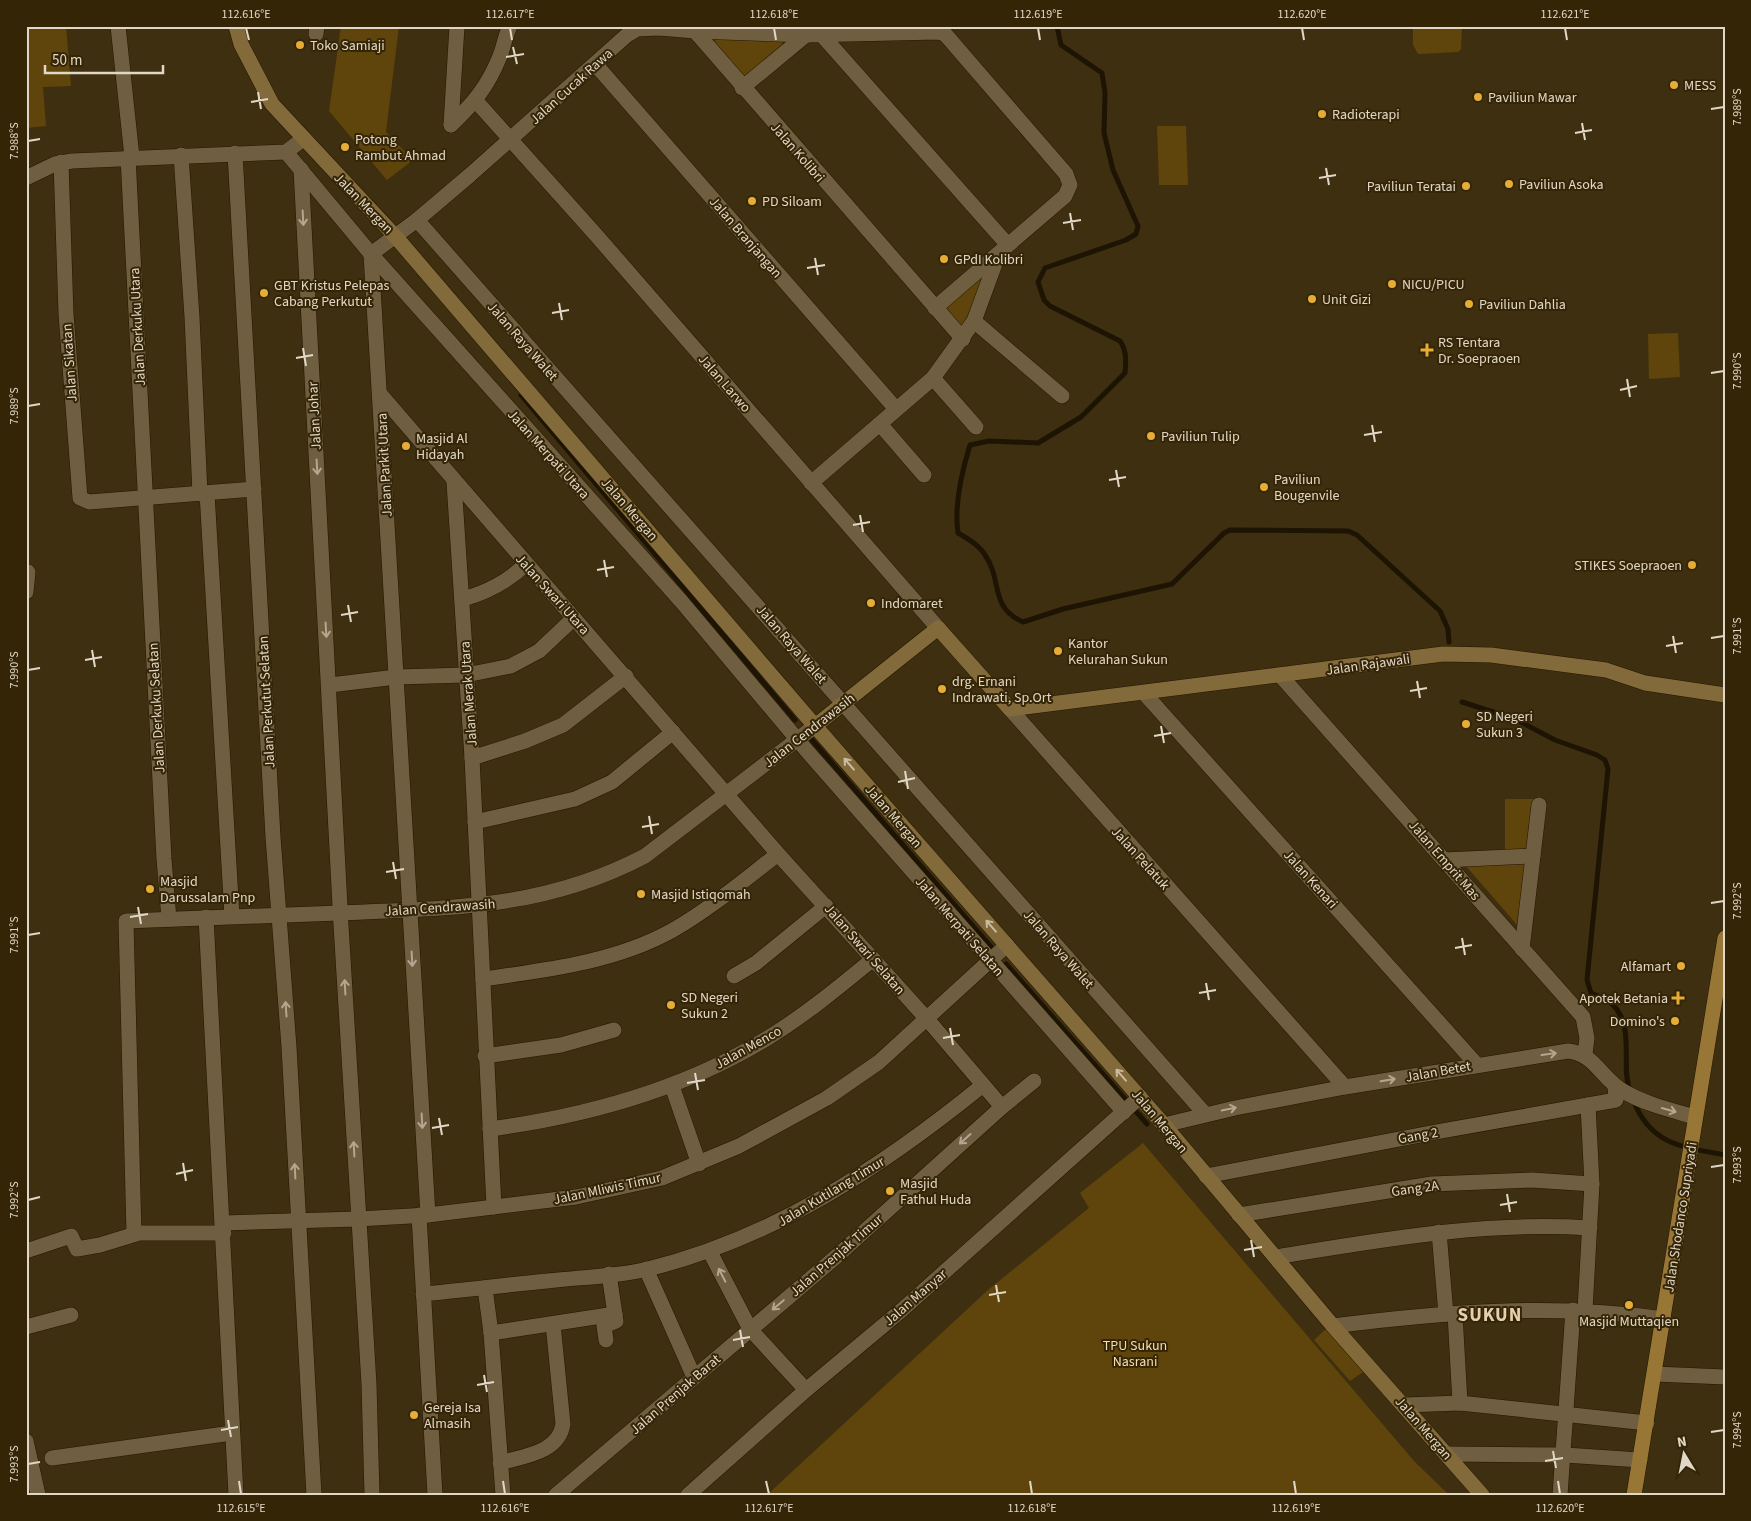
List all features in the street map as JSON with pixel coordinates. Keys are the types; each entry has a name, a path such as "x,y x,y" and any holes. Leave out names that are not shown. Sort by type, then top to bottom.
{"main road":[{"name":"Jalan Shodanco Supriyadi","path":"1634,1495 1725,941"}],"street":[{"name":"Jalan Derkuku Utara","path":"118,26 130,157 146,497"},
{"name":"Jalan Mergan","path":"236,26 241,44 272,104 396,236 815,726 1007,945 1132,1104 1164,1125 1333,1326 1405,1405 1482,1495"},
{"path":"457,26 451,125 476,101 489,80 510,26"},
{"name":"Jalan Cucak Rawa","path":"372,254 417,220 637,29 659,28 814,35 938,29 945,34 1069,180 1069,191 1065,196 1004,247"},
{"name":"Jalan Kolibri","path":"695,31 742,88 963,339"},
{"path":"742,88 814,35 1004,247"},
{"name":"Jalan Branjangan","path":"596,64 896,409"},
{"name":"Jalan Larwo","path":"476,101 938,628"},
{"path":"26,178 61,162 130,157 286,152 303,139"},
{"path":"286,152 301,169"},
{"name":"Jalan Perkutut Selatan","path":"235,153 314,1495"},
{"path":"181,155 232,916"},
{"name":"Jalan Sikatan","path":"61,162 66,324 80,498 89,502 146,497"},
{"name":"Jalan Merpati Utara","path":"301,169 372,254 681,601 797,739"},
{"name":"Jalan Johar","path":"301,169 358,1219 369,1384 372,1495"},
{"name":"Jalan Raya Walet","path":"417,220 1205,1114"},
{"path":"935,308 1004,247"},
{"path":"811,483 933,378 963,339 974,321 1004,247"},
{"name":"Jalan Parkit Utara","path":"372,254 409,910 423,1215 424,1294 435,1495"},
{"path":"974,321 1062,396"},
{"path":"933,378 976,427"},
{"name":"Jalan Swari Utara","path":"380,394 454,482 626,676 727,794"},
{"path":"880,424 924,475"},
{"name":"Jalan Merak Utara","path":"454,482 472,758 494,1207"},
{"path":"146,497 254,489"},
{"name":"Jalan Derkuku Selatan","path":"146,497 164,859 169,919"},
{"path":"463,599 485,593 513,576 526,564"},
{"path":"26,592 28,572"},
{"path":"330,685 396,677 466,674 511,666 526,660 539,651 574,618"},
{"name":"Jalan Cendrawasih","path":"134,1234 126,921 478,906 562,891 620,870 663,845 938,628"},
{"name":"Jalan Pelatuk","path":"938,628 1345,1087"},
{"name":"Jalan Rajawali","path":"1010,709 1439,654 1491,655 1606,670 1645,684 1725,695"},
{"name":"Jalan Emprit Mas","path":"1280,675 1583,1017 1587,1038 1585,1054"},
{"path":"472,758 525,741 563,725 626,676"},
{"name":"Jalan Kenari","path":"1144,693 1477,1065"},
{"path":"475,822 575,799 612,782 673,732"},
{"name":"Jalan Merpati Selatan","path":"797,739 989,960 1132,1104"},
{"name":"Jalan Swari Selatan","path":"727,794 1002,1107"},
{"path":"1522,949 1539,804"},
{"path":"483,979 547,970 596,959 643,944 690,920 778,854"},
{"path":"1444,860 1533,856"},
{"path":"734,976 763,957 826,906"},
{"path":"206,917 236,1495"},
{"name":"Jalan Mliwis Timur","path":"26,1252 71,1236 77,1249 100,1245 146,1232 223,1228 298,1220 423,1215 576,1197 662,1178 740,1146 826,1098 879,1062 1007,945"},
{"name":"Jalan Menco","path":"490,1129 588,1112 672,1086 767,1039 824,1000 873,960"},
{"path":"486,1056 561,1045 614,1030"},
{"name":"Jalan Betet","path":"1164,1125 1205,1114 1345,1087 1568,1051 1585,1054"},
{"path":"1585,1054 1620,1089 1694,1125"},
{"name":"Jalan Prenjak Timur","path":"750,1329 844,1250 1002,1107 1034,1081"},
{"name":"Jalan Kutilang Timur","path":"424,1294 646,1269 710,1252 793,1216 818,1201 893,1153 982,1085"},
{"path":"672,1086 699,1164"},
{"name":"Gang 2","path":"1206,1176 1616,1100 1620,1089"},
{"name":"Jalan Manyar","path":"688,1495 806,1390 903,1309 1132,1104"},
{"path":"1560,1495 1565,1415 1590,1228 1592,1184 1588,1105"},
{"name":"Gang 2A","path":"1239,1215 1432,1184 1532,1180 1592,1184"},
{"path":"1275,1257 1439,1232 1542,1225 1590,1228"},
{"path":"1439,1232 1460,1403"},
{"path":"710,1252 750,1329 806,1390"},
{"path":"646,1269 694,1377"},
{"path":"606,1340 604,1326 616,1322 609,1274"},
{"path":"485,1288 491,1333 504,1495"},
{"path":"1333,1326 1450,1314 1579,1310 1664,1319"},
{"path":"491,1333 615,1314"},
{"path":"26,1327 71,1315"},
{"path":"500,1463 552,1445 562,1433 552,1324"},
{"name":"Jalan Prenjak Barat","path":"556,1495 750,1329"},
{"path":"1655,1374 1725,1377"},
{"path":"1405,1405 1460,1403 1647,1423"},
{"path":"52,1458 232,1433"},
{"path":"26,1441 38,1495"},
{"path":"1446,1454 1564,1455 1640,1460"}],"green space":[{"path":"26,26 66,26 71,86 43,87 46,126 26,128"},
{"path":"341,26 399,26 386,132 413,160 387,180 329,111"},
{"path":"1413,26 1462,26 1461,49 1458,52 1418,54 1413,45"},
{"path":"717,38 782,41 783,46 744,77 713,43"},
{"path":"1157,126 1186,126 1188,185 1159,185"},
{"path":"981,277 982,279 963,327 944,312 945,307"},
{"path":"1678,333 1680,377 1649,379 1648,334"},
{"path":"1505,799 1535,799 1528,846 1520,851 1505,851"},
{"path":"1523,863 1526,865 1519,927 1466,866"},
{"name":"TPU Sukun Nasrani","path":"1143,1143 1414,1461 1449,1495 767,1495 988,1290 1089,1208 1080,1193"},
{"path":"1327,1328 1363,1372 1350,1381 1314,1340"}],"waterway":[{"path":"1057,26 1061,45 1102,73 1105,93 1104,133 1113,170 1138,226 1136,234 1126,240 1045,268 1038,282 1044,300 1050,306 1120,341 1125,353 1125,373 1081,417 1038,443 989,441 970,445 960,489 957,512 958,533 977,545 985,555 994,574 998,593 1005,609 1012,616 1023,622 1063,609 1172,584 1224,533 1230,530 1348,531 1357,535 1440,611 1448,629 1449,642"},
{"path":"521,395 795,720"},
{"path":"1462,702 1515,719 1555,740 1597,755 1605,760 1608,769 1587,980 1591,993 1612,1004 1624,1023 1626,1034 1626,1070 1630,1091"},
{"path":"812,740 991,947"},
{"path":"1006,964 1147,1124"},
{"path":"1634,1102 1641,1117 1660,1136 1671,1142 1696,1150 1725,1155"}],"place":[{"name":"Toko Samiaji","path":"300,45"},
{"name":"MESS","path":"1674,85"},
{"name":"Paviliun Mawar","path":"1478,97"},
{"name":"Radioterapi","path":"1322,114"},
{"name":"Potong Rambut Ahmad","path":"345,147"},
{"name":"Paviliun Asoka","path":"1509,184"},
{"name":"Paviliun Teratai","path":"1466,186"},
{"name":"PD Siloam","path":"752,201"},
{"name":"GPdI Kolibri","path":"944,259"},
{"name":"NICU/PICU","path":"1392,284"},
{"name":"GBT Kristus Pelepas Cabang Perkutut","path":"264,293"},
{"name":"Unit Gizi","path":"1312,299"},
{"name":"Paviliun Dahlia","path":"1469,304"},
{"name":"RS Tentara Dr. Soepraoen","path":"1427,350"},
{"name":"Paviliun Tulip","path":"1151,436"},
{"name":"Masjid Al Hidayah","path":"406,446"},
{"name":"Paviliun Bougenvile","path":"1264,487"},
{"name":"STIKES Soepraoen","path":"1692,565"},
{"name":"Indomaret","path":"871,603"},
{"name":"Kantor Kelurahan Sukun","path":"1058,651"},
{"name":"drg. Ernani Indrawati, Sp.Ort","path":"942,689"},
{"name":"SD Negeri Sukun 3","path":"1466,724"},
{"name":"Masjid Darussalam Pnp","path":"150,889"},
{"name":"Masjid Istiqomah","path":"641,894"},
{"name":"Alfamart","path":"1681,966"},
{"name":"Apotek Betania","path":"1678,998"},
{"name":"SD Negeri Sukun 2","path":"671,1005"},
{"name":"Domino's","path":"1675,1021"},
{"name":"Masjid Fathul Huda","path":"890,1191"},
{"name":"Masjid Muttaqien","path":"1629,1305"},
{"name":"Gereja Isa Almasih","path":"414,1415"}],"district":[{"name":"SUKUN","path":"1490,1314"}]}
